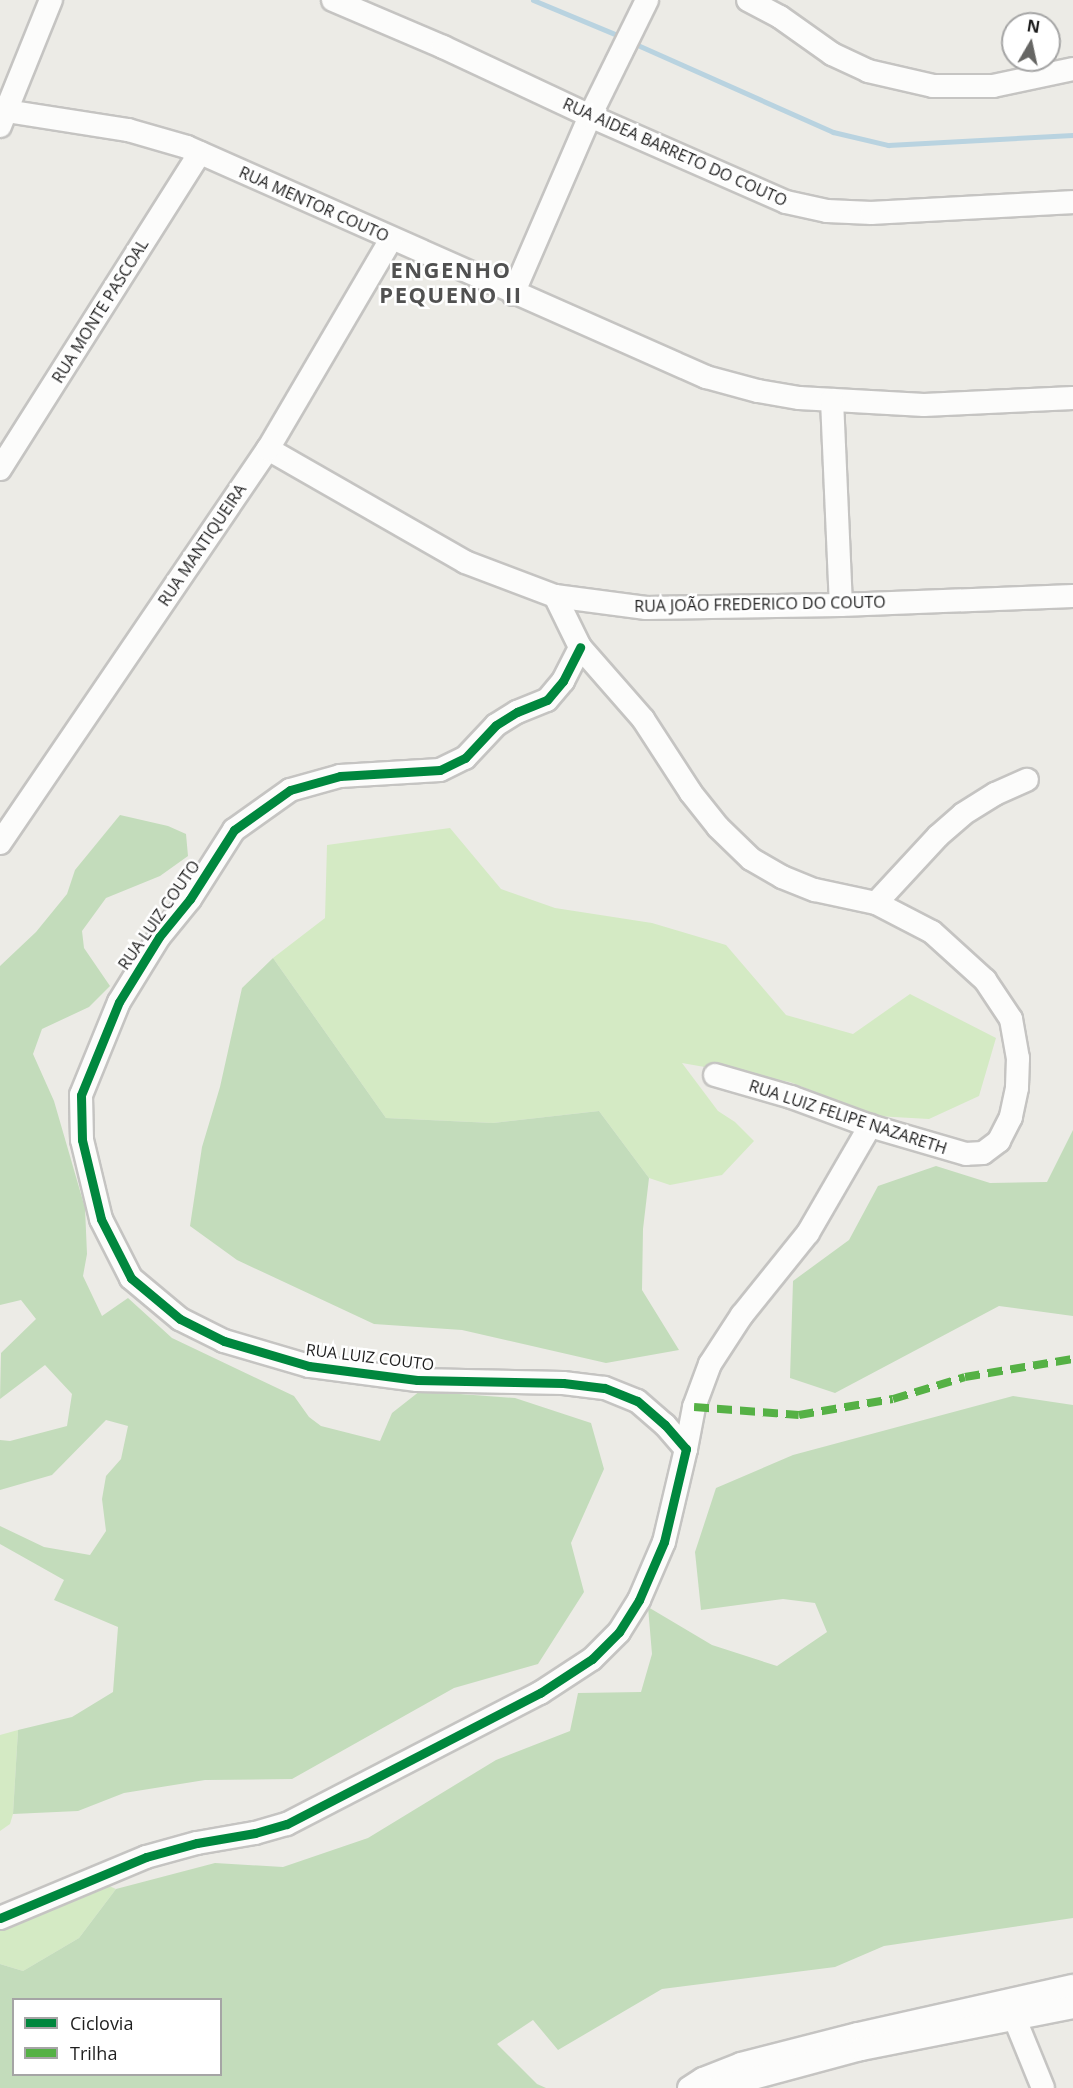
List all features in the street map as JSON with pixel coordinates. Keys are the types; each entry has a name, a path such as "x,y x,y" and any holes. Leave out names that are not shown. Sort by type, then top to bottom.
{"street":[{"path":"1,116 51,0"},
{"name":"RUA AIDEA BARRETO DO COUTO","path":"333,0 443,47 590,116 786,202 827,211 872,213 1073,202"},
{"path":"513,294 590,116 647,0"},
{"path":"748,0 780,17 832,54 867,72 933,86 993,86 1073,69"},
{"name":"RUA MENTOR COUTO","path":"1,116 128,130 200,153 513,294 616,336 706,377 758,391 831,400 924,405 1073,398"},
{"name":"RUA MONTE PASCOAL","path":"0,469 200,153"},
{"name":"RUA MANTIQUEIRA","path":"0,843 268,449 391,239"},
{"path":"831,400 841,605"},
{"name":"RUA JOÃO FREDERICO DO COUTO","path":"268,449 465,562 555,596 646,608 841,605 1073,596"},
{"name":"RUA LUIZ FELIPE NAZARETH","path":"555,596 580,647 643,719 691,793 718,827 751,859 782,877 815,890 876,903 932,932 985,980 1011,1019 1018,1058 1017,1088 1011,1117 999,1141 983,1153 966,1154 870,1126 791,1097 715,1075"},
{"name":"RUA LUIZ COUTO","path":"580,647 562,681 547,700 517,712 496,724 465,758 440,770 340,776 290,790 234,830 190,899 159,937 119,1002 81,1095 82,1140 101,1220 131,1278 180,1319 224,1341 309,1366 417,1380 563,1383 604,1388 637,1401 665,1425 686,1449"},
{"path":"876,903 938,836 963,814 995,794 1027,780"},
{"path":"0,1918 146,1857 196,1843 255,1833 287,1824 540,1693 592,1659 619,1632 639,1600 664,1542 694,1407 710,1364 742,1315 808,1233 870,1126"},
{"path":"1012,2010 1073,1986"},
{"path":"689,2088 703,2079 741,2064 1012,2010 1073,2007"},
{"path":"1012,2010 1043,2088"},
{"path":"716,2088 859,2041"}],"green space":[{"path":"120,815 168,826 186,834 188,856 160,876 106,898 82,931 84,948 110,986 89,1007 42,1029 33,1054 54,1101 85,1208 87,1254 83,1276 102,1316 128,1298 172,1338 294,1396 309,1417 321,1426 380,1441 392,1413 420,1391 515,1398 591,1423 604,1469 571,1543 584,1592 538,1664 454,1688 292,1779 205,1780 124,1793 78,1811 13,1814 18,1730 72,1717 113,1692 118,1627 54,1600 64,1580 0,1544 0,1526 44,1547 90,1555 106,1531 102,1499 106,1476 121,1459 128,1426 106,1420 52,1475 0,1490 0,1440 10,1441 67,1426 72,1394 45,1365 0,1399 1,1353 36,1319 21,1300 0,1305 0,966 36,932 67,894 75,870"},
{"path":"450,828 501,889 555,908 652,923 726,945 786,1015 853,1034 910,994 996,1038 979,1096 929,1119 876,1116 790,1082 682,1063 718,1111 735,1122 754,1141 722,1175 670,1185 649,1178 599,1111 493,1123 386,1118 273,958 325,918 327,845"},
{"path":"273,958 386,1118 493,1123 599,1111 649,1178 643,1229 642,1290 679,1350 606,1363 462,1330 374,1324 237,1260 190,1226 202,1147 220,1087 242,988"},
{"path":"1073,1130 1073,1316 999,1306 835,1393 790,1378 793,1281 849,1240 878,1186 936,1166 990,1183 1047,1182"},
{"path":"1013,1396 1073,1405 1073,1918 884,1946 835,1967 662,1989 558,2050 533,2020 497,2044 537,2084 546,2088 0,2088 0,1964 23,1971 79,1938 116,1889 215,1863 283,1867 368,1838 496,1760 570,1731 578,1693 641,1692 652,1654 648,1607 712,1645 777,1666 827,1632 815,1603 783,1599 701,1610 695,1552 716,1488 793,1455"},
{"path":"18,1730 13,1814 10,1824 0,1831 0,1735"},
{"path":"102,1883 116,1889 79,1938 23,1971 0,1964 0,1928"}],"waterway":[{"path":"533,0 622,37"},
{"path":"633,43 833,132 888,145 1073,135"}],"marked path":[{"path":"694,1407 799,1415 893,1399 965,1377 1073,1359"}],"cycle path":[{"path":"0,1918 146,1857 197,1843 255,1833 287,1824 540,1693 592,1659 619,1632 639,1600 664,1542 686,1449 665,1425 637,1401 604,1388 563,1383 417,1380 309,1366 224,1341 180,1319 131,1278 101,1219 82,1140 81,1095 119,1002 159,937 190,899 234,830 290,790 340,776 440,770 465,758 496,725 517,712 547,700 563,681 580,647"}],"district":[{"name":"ENGENHO PEQUENO II","path":"451,282"}]}
